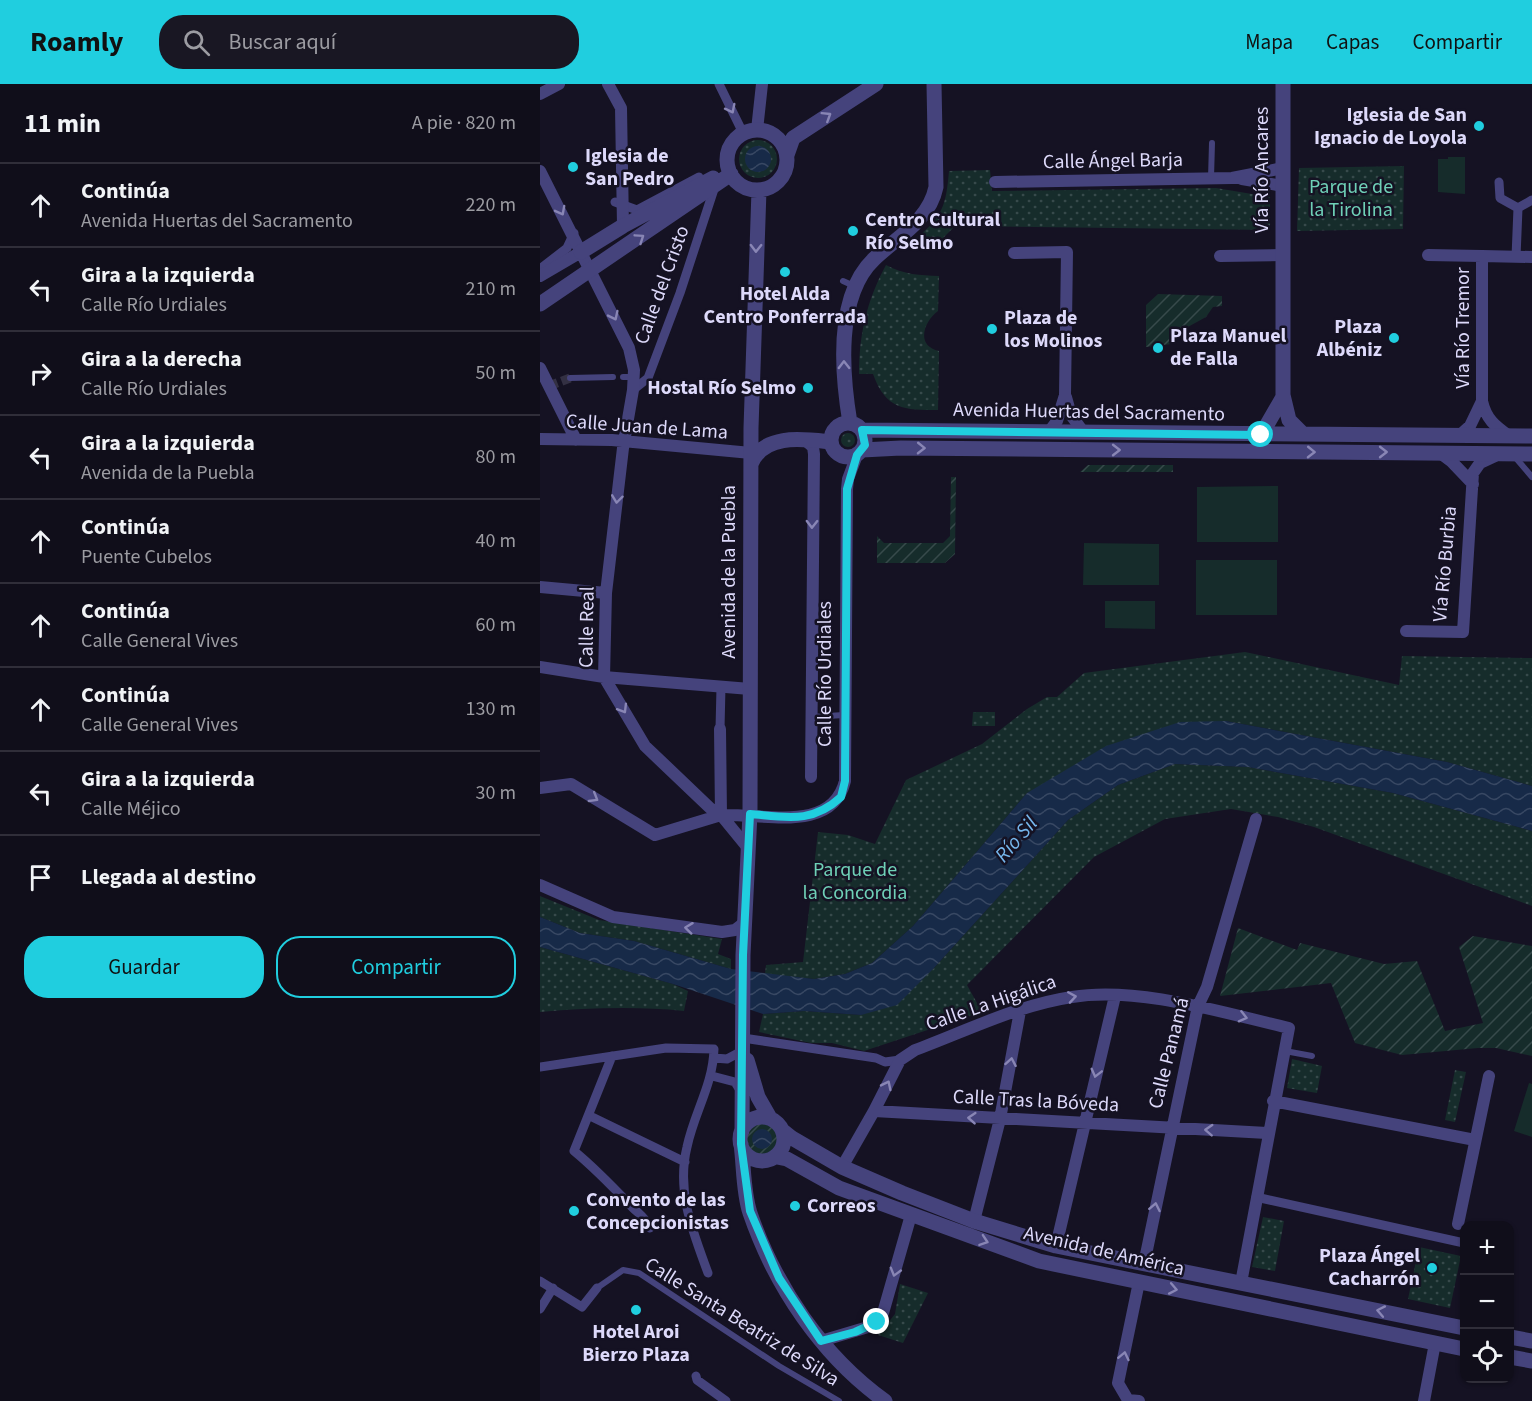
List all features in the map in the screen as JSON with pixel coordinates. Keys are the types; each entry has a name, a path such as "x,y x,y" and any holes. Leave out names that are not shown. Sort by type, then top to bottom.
{"street":[{"path":"540,94 559,84"},
{"path":"608,84 621,108 619,228"},
{"path":"719,84 750,131 776,136 787,155"},
{"path":"762,84 750,131 731,146 728,157 730,172 744,187 759,190 778,182 787,165 787,155 793,138 876,84"},
{"path":"751,455 758,438 765,435 824,440 841,456 860,453 865,440 856,426 844,353 849,284 872,260 924,216 933,201 936,187 934,84"},
{"name":"Vía Río Ancares","path":"1283,84 1283,397 1289,420 1303,434"},
{"name":"Calle Ángel Barja","path":"1232,178 1283,168"},
{"path":"540,171 545,193 578,239 591,271"},
{"path":"540,304 591,271 730,172"},
{"name":"Calle Ángel Barja","path":"995,182 1232,178 1283,186"},
{"path":"1499,182 1500,198 1518,208"},
{"path":"540,269 578,239 619,228 643,214 712,183"},
{"name":"Calle del Cristo","path":"633,390 648,378 680,293 712,183"},
{"name":"Avenida de la Puebla","path":"759,190 751,455 750,814 743,955 741,1138 750,1211 779,1278 821,1341 839,1363 885,1401"},
{"path":"1518,208 1532,200"},
{"path":"619,203 643,214"},
{"path":"1516,257 1518,208"},
{"path":"540,276 578,239"},
{"path":"1014,252 1067,252 1065,395 1057,421 1048,433"},
{"name":"Vía Río Ancares","path":"1220,256 1283,255"},
{"name":"Vía Río Tremor","path":"1428,255 1532,257"},
{"name":"Vía Río Tremor","path":"1482,256 1482,401 1485,413 1493,424 1509,436"},
{"name":"Calle Real","path":"591,271 629,348 632,361 628,377 633,390 606,593 604,677 645,746 710,808 721,815 748,848"},
{"path":"540,368 576,440"},
{"path":"1065,395 1071,415 1084,433"},
{"path":"1261,435 1283,397"},
{"name":"Vía Río Tremor","path":"1459,436 1470,426 1482,401"},
{"path":"813,466 824,440 841,424 856,426"},
{"name":"Avenida Huertas del Sacramento","path":"856,426 1048,433 1532,436"},
{"name":"Calle Juan de Lama","path":"540,439 626,441 751,455"},
{"path":"751,455 766,444 824,440"},
{"name":"Calle Río Urdiales","path":"811,777 813,447 824,440"},
{"name":"Avenida Huertas del Sacramento","path":"860,453 901,448 1532,454"},
{"name":"Calle Río Urdiales","path":"750,814 792,817 815,815 841,797 845,781 847,489 860,453"},
{"name":"Vía Río Burbia","path":"1440,453 1473,484"},
{"name":"Vía Río Burbia","path":"1406,631 1463,632 1473,473 1486,458 1507,454"},
{"path":"540,586 606,593"},
{"path":"540,667 604,677 750,689"},
{"path":"721,687 721,815"},
{"path":"540,788 571,784 655,835 721,815 750,814"},
{"name":"Calle Panamá","path":"1144,1264 1198,1006 1207,987 1256,819"},
{"path":"540,885 613,917 722,932 735,930 744,923"},
{"path":"1056,1246 1115,996"},
{"name":"Calle La Higálica","path":"900,1060 915,1050 1020,1011 1071,997 1115,996 1198,1006 1289,1028 1284,1051"},
{"path":"974,1221 1000,1119 1020,1011"},
{"path":"540,1067 666,1048 714,1053 728,1059 743,1040"},
{"path":"743,1040 876,1058 885,1062 900,1060"},
{"path":"743,1040 758,1097 770,1118 783,1130 784,1146 777,1157 762,1162 747,1156 741,1138 751,1120 770,1118"},
{"path":"1238,1301 1267,1133 1284,1051"},
{"path":"708,1273 684,1199 682,1182 686,1148 712,1076 714,1053"},
{"path":"612,1056 590,1116 574,1151 604,1175 634,1209 645,1217 650,1228"},
{"path":"842,1167 900,1060"},
{"path":"712,1076 735,1082 741,1093"},
{"path":"1454,1240 1489,1076"},
{"path":"1273,1101 1475,1140"},
{"name":"Calle Tras la Bóveda","path":"874,1111 1267,1133"},
{"path":"590,1116 685,1162"},
{"name":"Avenida de América","path":"783,1130 792,1138 842,1167 902,1193 974,1221 1056,1246 1460,1327"},
{"name":"Avenida de América","path":"777,1157 787,1159 839,1188 1039,1261 1460,1348"},
{"path":"750,1211 753,1186 762,1162"},
{"path":"896,1210 902,1193"},
{"path":"1256,1197 1460,1242"},
{"path":"929,1222 934,1205"},
{"path":"821,1341 868,1327 883,1313 911,1215"},
{"path":"540,1281 582,1307 597,1288"},
{"path":"1139,1282 1118,1383 1128,1400 1139,1401"},
{"path":"540,1309 553,1288"},
{"path":"1276,1309 1278,1292"},
{"path":"1424,1401 1438,1322"},
{"path":"1514,1338 1532,1341"},
{"path":"1514,1358 1532,1361"},
{"path":"696,1376 697,1380 726,1401"}],"lane":[{"path":"935,144 940,117"},
{"path":"1211,178 1212,143"},
{"path":"570,378 613,377"},
{"path":"1424,435 1424,452"},
{"path":"1341,436 1342,452"},
{"path":"1507,454 1532,477"},
{"path":"811,717 844,716"},
{"path":"1284,1051 1312,1056"},
{"name":"Calle Santa Beatriz de Silva","path":"597,1288 623,1270 639,1273 779,1366 839,1401"}],"green space":[{"path":"758,140 765,141 771,146 776,152 776,166 771,172 765,177 758,178 751,177 745,172 740,166 739,159 740,152 745,146 751,141"},
{"path":"1448,157 1465,157 1465,194 1438,192 1438,159 1448,159"},
{"name":"Parque de la Tirolina","path":"1404,166 1403,229 1297,231 1299,168"},
{"path":"990,170 992,191 1216,188 1270,197 1270,230 955,226 942,239 915,239 932,224 941,209 949,171"},
{"path":"886,265 906,273 939,276 938,311 929,321 924,333 927,344 939,351 938,410 898,406 884,395 873,374 859,374 865,318"},
{"path":"1158,294 1222,296 1222,306 1213,307 1206,317 1186,328 1172,344 1146,347 1146,305"},
{"path":"848,433 853,435 855,440 853,445 848,447 843,445 841,440 843,435"},
{"path":"1088,465 1173,465 1173,472 1080,472"},
{"path":"951,477 956,477 955,554 945,563 877,563 877,536 884,543 943,543 950,536"},
{"path":"1278,486 1278,542 1197,542 1197,487"},
{"path":"1084,543 1159,544 1159,585 1083,585"},
{"path":"1196,560 1277,560 1277,615 1196,615"},
{"path":"1105,601 1155,601 1155,629 1105,628"},
{"name":"Parque de la Concordia","path":"1245,652 1399,685 1402,656 1532,658 1532,786 1447,762 1226,721 1027,793 913,926 872,963 845,974 814,979 765,974 766,965 803,962 818,832 848,835 875,844 906,780 982,744 1027,709 1047,697 1057,697 1084,673"},
{"path":"973,712 995,712 995,726 972,726"},
{"path":"1175,764 1248,767 1393,793 1532,831 1532,906 1314,827 1278,817 1231,809 1165,819 1094,857 967,985 982,1012 864,1051 832,1043 811,1043 759,1032 763,1014 804,1011 861,1015 933,969 1068,820 1118,785"},
{"path":"540,896 599,920 722,939 718,954 731,959 731,969 634,941 580,933 540,917"},
{"path":"1238,928 1297,950 1300,943 1384,964 1417,961 1445,1031 1483,1023 1459,947 1473,936 1532,946 1532,1056 1496,1048 1402,1055 1355,1043 1331,983 1220,996"},
{"path":"540,947 673,984 688,991 684,1011 612,1008 540,1012"},
{"path":"1292,1059 1322,1066 1317,1093 1287,1088"},
{"path":"1455,1070 1466,1072 1455,1122 1445,1120"},
{"path":"1529,1083 1532,1084 1532,1137 1514,1131"},
{"path":"762,1123 773,1128 778,1139 773,1150 762,1155 751,1150 746,1139 751,1128"},
{"path":"1263,1217 1284,1221 1275,1271 1252,1267"},
{"path":"1419,1247 1460,1256 1450,1308 1408,1299"},
{"path":"900,1284 928,1293 903,1343 878,1335 895,1314"}],"water":[{"path":"758,146 767,150 771,159 767,168 758,172 749,168 745,159 749,150"},
{"name":"Río Sil","path":"1226,721 1447,762 1532,786 1532,831 1393,793 1248,767 1175,764 1118,785 1068,820 933,969 897,1005 861,1015 804,1011 763,1014 673,984 540,947 540,917 580,933 634,941 731,969 814,979 845,974 872,963 913,926 1027,793 1106,746 1180,722"},
{"path":"758,1129 766,1129 772,1135 772,1143 766,1149 758,1149 752,1143 752,1135"}],"tunnel":[{"path":"549,386 570,378"}],"place":[{"name":"Iglesia de San Ignacio de Loyola","path":"1479,126"},
{"name":"Iglesia de San Pedro","path":"573,167"},
{"name":"Centro Cultural Río Selmo","path":"853,231"},
{"name":"Hotel Alda Centro Ponferrada","path":"785,272"},
{"name":"Plaza de los Molinos","path":"992,329"},
{"name":"Plaza Albéniz","path":"1394,338"},
{"name":"Plaza Manuel de Falla","path":"1158,348"},
{"name":"Hostal Río Selmo","path":"808,388"},
{"name":"Correos","path":"795,1206"},
{"name":"Convento de las Concepcionistas","path":"574,1211"},
{"name":"Plaza Ángel Cacharrón","path":"1432,1268"},
{"name":"Hotel Aroi Bierzo Plaza","path":"636,1310"}],"route":[{"path":"877,1322 841,1337 821,1341 779,1278 750,1211 740,1138 742,1131 743,955 750,814 792,817 815,815 841,797 845,781 844,594 847,489 848,478 857,455 865,445 862,430 1261,435"}]}
